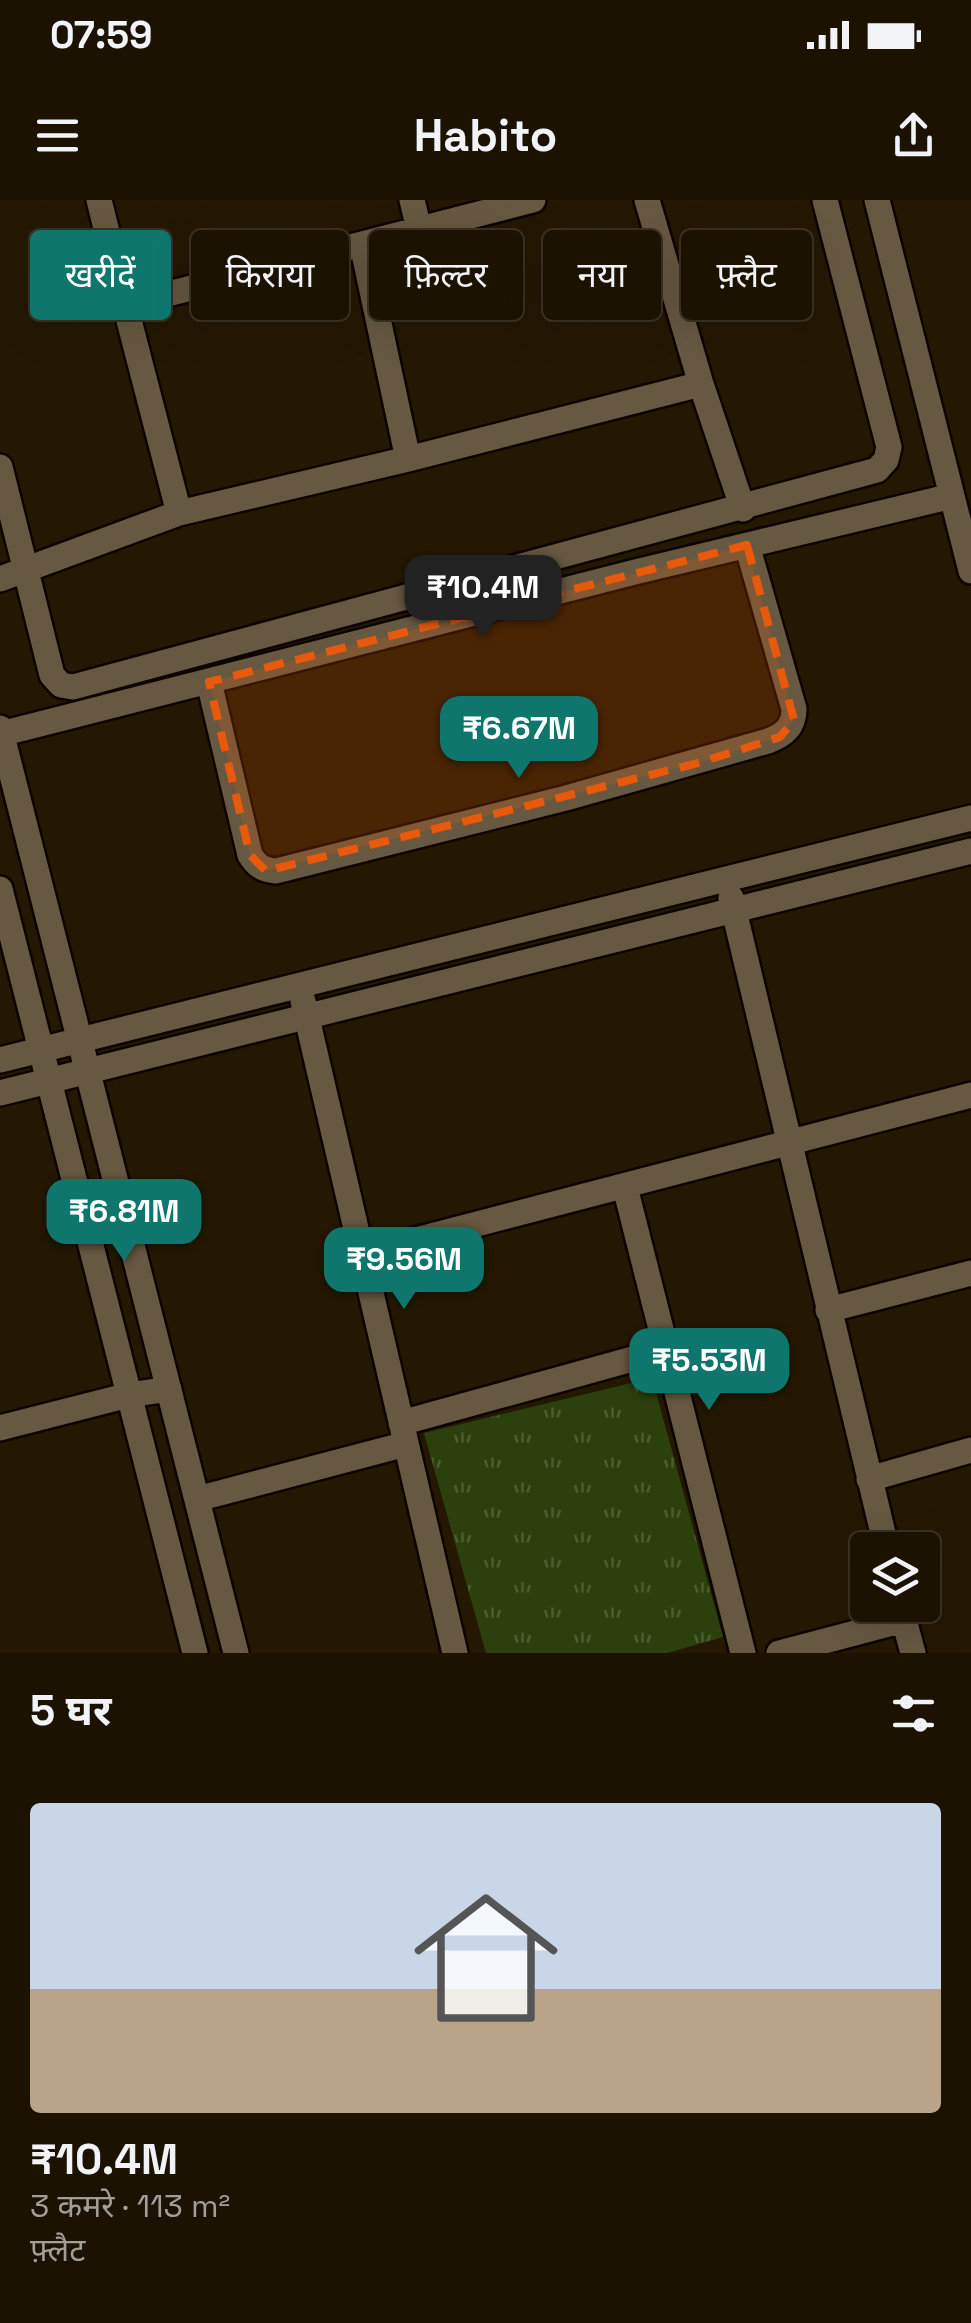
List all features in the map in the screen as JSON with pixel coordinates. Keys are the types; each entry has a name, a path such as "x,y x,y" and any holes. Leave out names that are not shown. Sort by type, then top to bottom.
{"street":[{"path":"99,200 106,230"},
{"path":"412,200 419,229"},
{"path":"171,293 533,200"},
{"path":"648,200 701,384 743,509"},
{"path":"0,468 52,675 62,685 73,687 877,470 886,460 888,447 825,200"},
{"path":"877,200 971,571"},
{"path":"362,244 408,460"},
{"path":"129,320 180,513"},
{"path":"0,579 180,513 408,460 701,384"},
{"path":"236,1653 1,731 952,496"},
{"path":"208,682 250,855 256,865 266,870 276,871 566,798 768,742 789,729 794,709 748,545"},
{"path":"0,1060 971,818"},
{"path":"0,1093 971,851"},
{"path":"727,878 882,1532"},
{"path":"0,889 195,1653"},
{"path":"298,985 455,1653"},
{"path":"362,1254 971,1095"},
{"path":"625,1187 743,1653"},
{"path":"828,1310 971,1273"},
{"path":"197,1499 664,1350"},
{"path":"0,1428 129,1394 168,1388"},
{"path":"869,1479 971,1450"},
{"path":"778,1653 874,1622"},
{"path":"904,1622 913,1653"}],"highlighted area":[{"path":"747,545 794,720 780,737 698,763 266,871 250,855 209,682"}],"green space":[{"path":"652,1378 723,1637 667,1653 486,1653 424,1433"}]}
